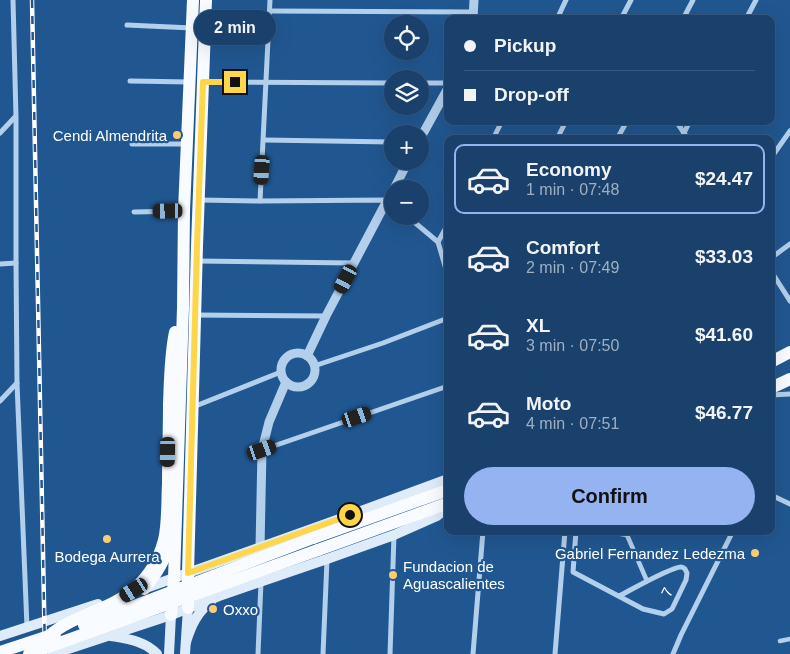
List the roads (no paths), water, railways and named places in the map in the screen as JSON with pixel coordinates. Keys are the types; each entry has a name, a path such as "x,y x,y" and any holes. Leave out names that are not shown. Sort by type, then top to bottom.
{"main road":[{"path":"169,654 174,578 179,327 190,246 199,200 197,82 193,28 194,0"},
{"path":"185,654 188,608 196,261 190,246 184,211 187,144 197,82 206,0"},
{"path":"49,636 58,627 109,605 134,590 147,576 156,560 164,539 167,509 170,375 172,348 179,327"},
{"path":"775,360 790,352"},
{"path":"775,386 790,378"},
{"path":"0,636 144,589 444,480"},
{"path":"0,652 109,616 444,491"},
{"path":"29,654 400,520 444,506"},
{"path":"53,654 171,615 219,596 394,535 437,516 444,509"},
{"path":"144,589 156,575 164,560 175,530"},
{"path":"186,642 190,629 197,617 205,607 219,596"},
{"path":"83,609 78,623 79,632 86,639 94,640"},
{"path":"56,618 70,631 66,651"},
{"path":"108,636 145,644 157,654"}],"street":[{"path":"13,0 18,383 26,627"},
{"path":"260,201 270,0"},
{"path":"270,11 473,15 474,0"},
{"path":"559,15 566,0"},
{"path":"623,15 631,0"},
{"path":"684,15 693,0"},
{"path":"748,15 756,0"},
{"path":"127,25 193,28"},
{"path":"130,81 384,83"},
{"path":"429,83 444,83"},
{"path":"428,125 444,95"},
{"path":"0,133 16,117"},
{"path":"679,125 684,133 688,125"},
{"path":"775,152 790,131"},
{"path":"264,140 384,142"},
{"path":"132,144 187,144"},
{"path":"199,200 384,202"},
{"path":"134,212 184,211"},
{"path":"307,356 354,263 384,212"},
{"path":"418,225 438,242 444,262"},
{"path":"438,242 444,231"},
{"path":"775,255 790,244"},
{"path":"196,261 354,263"},
{"path":"0,264 16,263"},
{"path":"775,277 790,301"},
{"path":"195,315 326,316"},
{"path":"314,366 383,343 444,320"},
{"path":"297,353 307,356 314,366 314,375 308,384 297,387 282,378 281,366 283,361 292,354 297,353"},
{"path":"193,407 281,372"},
{"path":"260,548 262,450 269,422 286,382"},
{"path":"0,401 18,383"},
{"path":"262,450 444,387"},
{"path":"775,394 790,394"},
{"path":"775,497 790,504"},
{"path":"390,654 394,535"},
{"path":"473,654 483,535"},
{"path":"555,654 565,535"},
{"name":"7","path":"576,535 573,572 643,609 664,614 672,609 686,580 687,573 681,567 647,581 619,596"},
{"name":"7","path":"627,535 647,581"},
{"path":"673,654 731,535"},
{"path":"323,654 327,559"},
{"path":"258,654 261,582"},
{"path":"780,641 790,639"}],"railway":[{"path":"32,0 45,654"}],"place":[{"name":"Cendi Almendrita","path":"177,135"},
{"name":"Bodega Aurrera","path":"107,539"},
{"name":"Gabriel Fernandez Ledezma","path":"755,553"},
{"name":"Fundacion de Aguascalientes","path":"393,575"},
{"name":"Oxxo","path":"213,609"}]}
